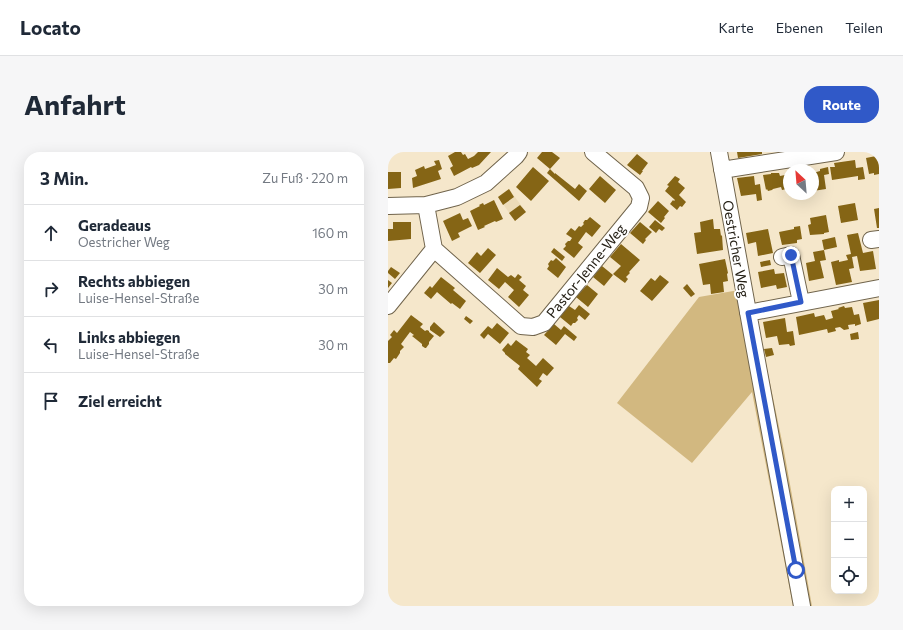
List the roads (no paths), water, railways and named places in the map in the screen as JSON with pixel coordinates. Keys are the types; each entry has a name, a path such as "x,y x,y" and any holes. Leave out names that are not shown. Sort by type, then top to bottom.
{"street":[{"path":"388,206 426,205 457,198 486,183 519,152"},
{"name":"Pastor-Jenne-Weg","path":"434,249 521,326 532,327 544,323 639,207 641,198 636,188 593,152"},
{"name":"Oestricher Weg","path":"719,152 802,606"},
{"path":"722,170 836,152"},
{"path":"388,306 434,249 426,205"},
{"path":"791,255 801,302"},
{"path":"748,313 879,288"}]}
